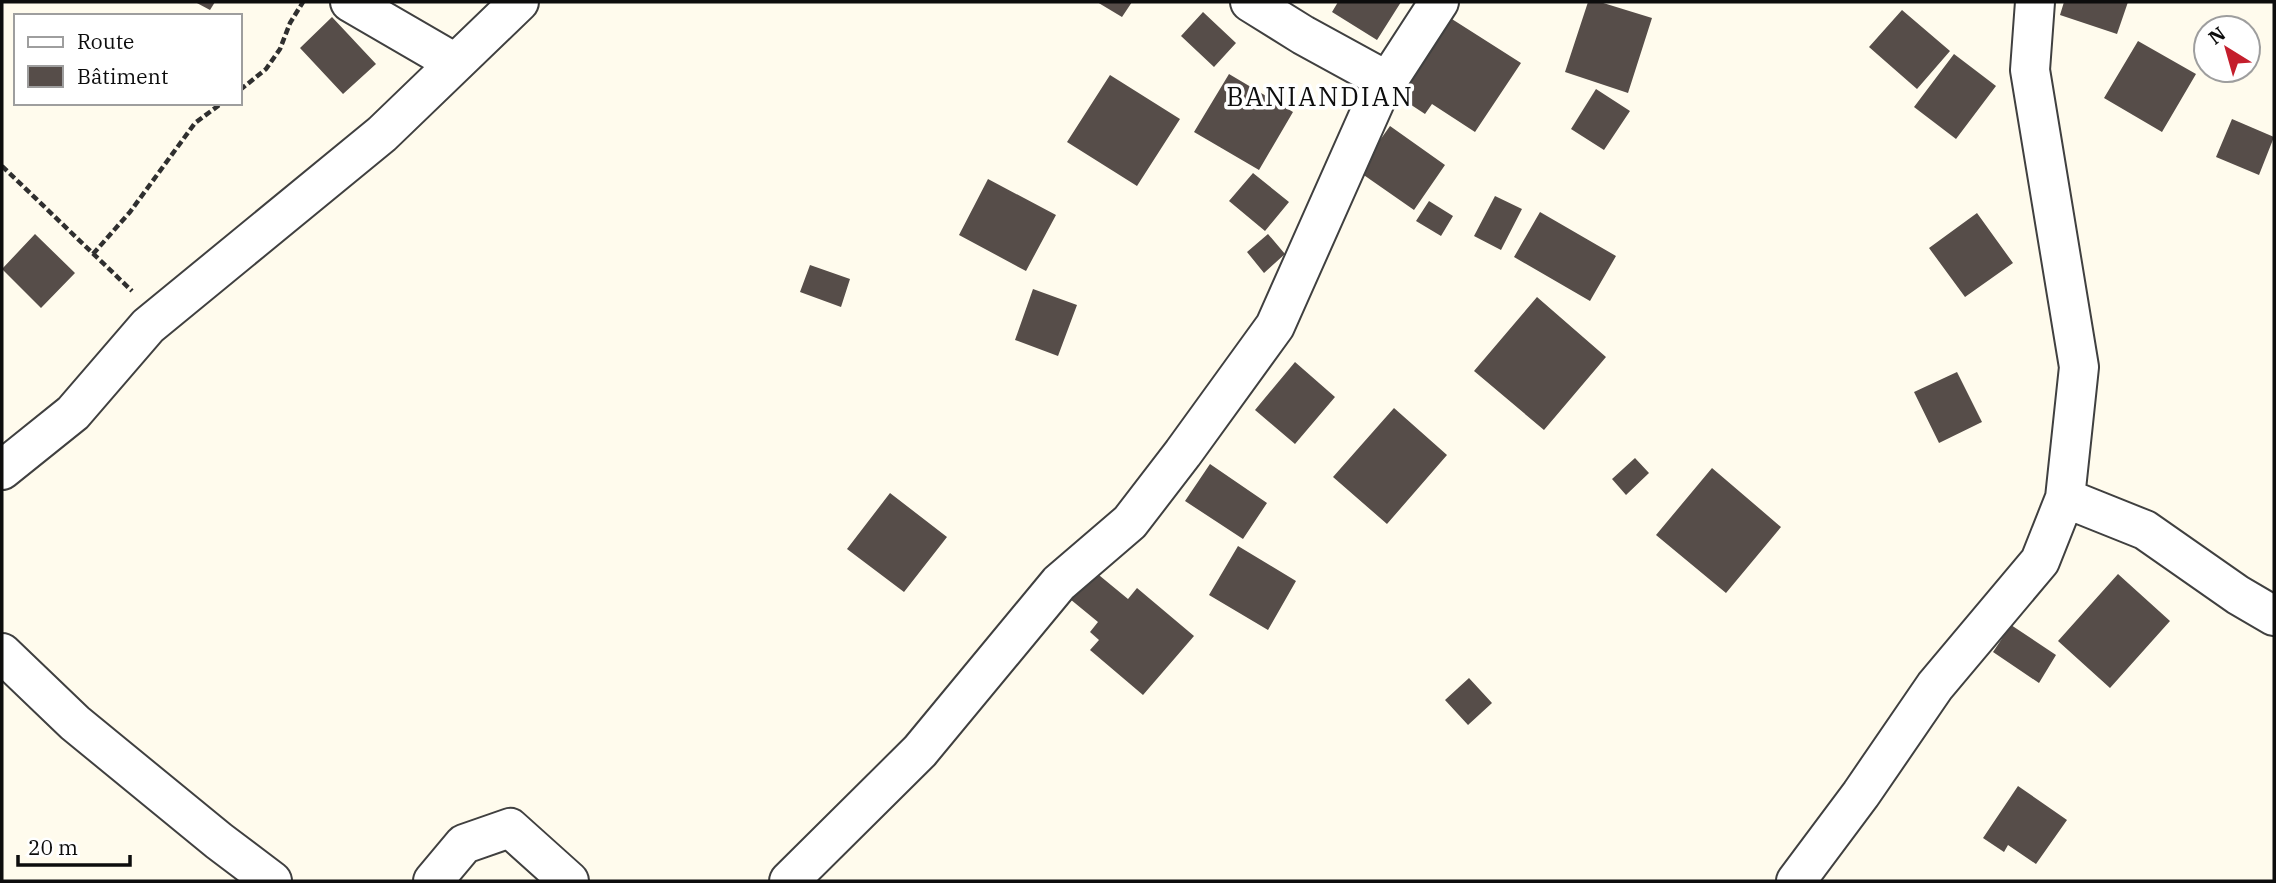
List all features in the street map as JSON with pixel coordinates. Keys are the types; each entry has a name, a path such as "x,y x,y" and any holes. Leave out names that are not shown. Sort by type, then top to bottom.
{"street":[{"path":"350,2 455,63"},
{"path":"2,470 73,413 148,326 382,134 519,2"},
{"path":"1250,2 1303,35 1387,81"},
{"path":"789,881 920,751 1059,583 1130,522 1183,453 1275,326 1376,99 1439,2"},
{"path":"1796,881 1861,794 1935,686 2040,561 2065,498 2079,367 2030,70 2035,2"},
{"path":"2065,498 2145,530 2238,595 2274,616"},
{"path":"2,653 75,723 272,881"},
{"path":"433,881 464,844 510,828 569,881"}],"path":[{"path":"242,88 267,69 303,2"},
{"path":"93,254 130,212 195,123 219,105"},
{"path":"2,166 159,317"}],"building":[{"path":"195,2 215,2 210,10"},
{"path":"1097,2 1132,2 1122,17"},
{"path":"1338,2 1401,2 1377,40 1332,12"},
{"path":"1588,2 1600,2 1652,18 1628,93 1565,72"},
{"path":"2064,2 2128,2 2117,34 2060,15"},
{"path":"1902,10 1950,51 1917,89 1869,47"},
{"path":"1203,12 1236,43 1214,67 1181,36"},
{"path":"1444,14 1521,63 1475,132 1432,104 1425,114 1393,93"},
{"path":"332,17 376,64 343,94 300,48"},
{"path":"2138,41 2192,72 2192,81 2162,132 2104,98"},
{"path":"1954,54 1996,86 1956,139 1914,107"},
{"path":"1229,74 1293,112 1259,170 1194,132"},
{"path":"1110,75 1180,119 1137,186 1067,142"},
{"path":"1596,89 1630,111 1604,150 1571,129"},
{"path":"2232,119 2274,137 2259,175 2216,157"},
{"path":"1390,126 1445,165 1414,210 1358,171"},
{"path":"1253,173 1289,202 1265,231 1229,201"},
{"path":"988,179 1056,215 1026,271 959,235"},
{"path":"1495,196 1522,209 1501,250 1474,236"},
{"path":"1429,201 1453,216 1441,236 1416,221"},
{"path":"1540,212 1616,256 1590,301 1514,257"},
{"path":"1977,213 2013,263 1965,297 1929,248"},
{"path":"35,234 75,273 41,308 2,269"},
{"path":"1268,234 1285,254 1264,273 1247,252"},
{"path":"810,265 850,279 841,307 800,292"},
{"path":"1033,289 1077,305 1058,356 1015,340"},
{"path":"1537,297 1606,357 1544,430 1474,371"},
{"path":"1295,362 1335,397 1295,444 1255,410"},
{"path":"1957,372 1982,422 1939,443 1914,392"},
{"path":"1394,408 1447,455 1387,524 1333,477"},
{"path":"1635,458 1649,473 1626,495 1612,479"},
{"path":"1210,464 1267,503 1243,539 1185,501"},
{"path":"1712,468 1781,527 1726,593 1656,535"},
{"path":"890,493 947,537 904,592 847,549"},
{"path":"1238,546 1296,581 1268,630 1209,595"},
{"path":"1094,571 1128,599 1137,588 1194,636 1143,695 1090,650 1099,640 1090,632 1098,622 1070,599"},
{"path":"2118,574 2170,621 2110,688 2058,641"},
{"path":"2011,625 2056,655 2039,683 1993,652"},
{"path":"1469,678 1492,703 1468,725 1445,700"},
{"path":"2018,786 2067,820 2036,864 2008,845 2004,852 1983,838"}],"district":[{"name":"BANIANDIAN","path":"1320,96"}]}
